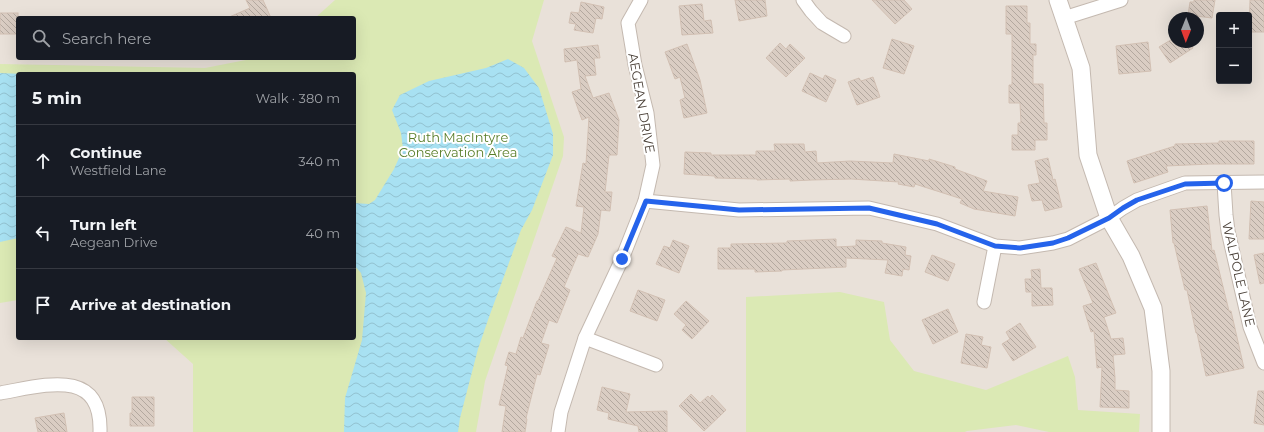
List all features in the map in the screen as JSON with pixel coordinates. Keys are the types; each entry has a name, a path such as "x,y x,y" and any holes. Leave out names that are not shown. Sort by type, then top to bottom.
{"street":[{"name":"AEGEAN DRIVE","path":"558,432 561,412 585,338 622,259 646,201 653,166 647,113 635,65 628,22 641,0"},
{"path":"803,0 822,23 844,36"},
{"path":"1058,0 1081,68 1088,155 1109,218 1131,256 1153,308 1161,371 1161,432"},
{"path":"1064,18 1121,0"},
{"path":"646,201 739,210 869,208 937,224 995,246 1020,248 1053,243 1068,238 1109,218 1137,200 1185,184 1264,182"},
{"name":"WALPOLE LANE","path":"1224,183 1226,215 1230,239 1250,327 1264,363"},
{"path":"984,302 995,246"},
{"path":"585,338 656,365"},
{"path":"0,393 57,384 69,384 78,387 88,394 98,408 100,416 100,432"}],"shaded area":[{"path":"0,0 1264,0 1264,432 0,432"}],"green space":[{"name":"Ruth MacIntyre Conservation Area","path":"335,0 544,0 532,41 564,137 563,156 485,381 476,432 193,432 193,364 166,340 356,340 356,72 16,72 16,300 0,303 0,64 205,68 246,60 356,60 356,16 317,16"},
{"path":"840,292 884,302 890,340 914,371 986,390 1068,356 1075,377 1078,410 1140,414 1139,432 1049,432 1016,425 965,432 746,432 746,297"}],"water":[{"path":"508,59 524,68 539,88 553,134 553,155 532,210 521,230 478,349 460,418 458,432 344,432 345,398 362,340 366,293 361,273 356,267 356,203 369,204 375,200 394,169 403,149 401,133 392,110 400,95 429,81 486,68"},
{"path":"0,73 16,74 16,238 0,242"}],"building":[{"path":"246,0 263,0 270,16 232,16 250,8"},
{"path":"735,0 765,0 767,16 739,21"},
{"path":"872,0 904,0 912,9 895,24"},
{"path":"1194,0 1215,0 1212,18 1204,17 1204,12 1188,12 1190,2 1194,2"},
{"path":"1250,0 1264,0 1264,32 1252,32 1252,12 1250,12"},
{"path":"581,2 604,7 602,19 596,18 593,33 574,30 576,24 569,23 571,12 579,13"},
{"path":"702,4 704,21 711,20 713,33 682,35 679,6"},
{"path":"1006,6 1027,6 1027,23 1030,23 1030,44 1036,44 1036,55 1033,55 1033,84 1043,84 1044,123 1047,123 1047,140 1035,140 1035,150 1012,150 1012,135 1018,135 1018,123 1021,123 1020,103 1009,103 1009,85 1012,85 1012,34 1006,34"},
{"path":"0,13 18,13 18,16 16,16 16,34 0,34"},
{"path":"892,39 914,46 904,74 883,68"},
{"path":"1148,42 1151,71 1119,74 1116,46"},
{"path":"1168,42 1168,48 1193,48 1170,63 1159,47"},
{"path":"780,43 786,49 790,44 805,58 786,77 766,58"},
{"path":"687,44 700,80 707,113 684,118 680,100 685,98 680,77 675,79 665,52"},
{"path":"598,45 600,58 594,58 596,75 585,76 593,98 609,93 619,120 617,155 609,155 605,192 612,192 610,211 601,210 598,234 588,257 578,254 564,287 570,290 557,323 549,320 541,343 549,345 540,375 537,374 526,418 525,432 502,432 506,406 499,405 508,366 505,365 509,352 516,354 521,337 523,338 537,301 557,258 552,256 566,227 581,233 584,207 576,206 583,163 586,164 589,117 582,120 572,92 581,89 577,60 565,62 564,49"},
{"path":"810,73 823,79 825,75 836,80 826,102 802,91"},
{"path":"873,77 880,97 857,105 848,82 859,78 861,81"},
{"path":"1219,141 1254,141 1254,164 1166,166 1168,172 1134,183 1127,161 1175,146 1175,144 1219,143"},
{"path":"774,144 804,144 805,152 816,151 817,163 850,161 893,163 894,154 929,161 929,159 955,167 955,169 987,181 983,191 1018,197 1015,216 974,209 960,203 962,199 915,184 914,187 898,184 899,182 851,179 790,181 790,179 757,180 715,178 715,176 684,174 685,152 711,153 711,155 756,155 756,151 775,151"},
{"path":"1048,158 1053,180 1055,179 1062,207 1045,211 1042,200 1032,201 1028,185 1040,183 1035,161"},
{"path":"1251,201 1264,202 1264,239 1249,239"},
{"path":"1207,206 1212,251 1214,250 1229,311 1231,311 1244,368 1206,376 1187,290 1185,290 1173,243 1170,210"},
{"path":"836,239 836,247 856,246 856,240 882,241 882,243 906,247 905,255 911,256 909,270 903,269 902,276 885,273 888,260 846,258 846,267 755,272 755,269 718,269 718,248 731,248 731,244 787,243 787,241"},
{"path":"673,240 689,246 679,273 656,264 664,246 670,248"},
{"path":"1264,253 1264,283 1260,284 1254,255"},
{"path":"932,255 955,264 948,281 925,272"},
{"path":"1096,263 1116,313 1104,317 1111,339 1123,338 1125,354 1113,355 1115,390 1129,391 1129,408 1100,407 1102,367 1097,368 1094,331 1091,332 1083,306 1093,303 1079,269"},
{"path":"1040,269 1041,288 1052,288 1053,305 1032,306 1032,292 1026,292 1025,279 1032,279 1031,270"},
{"path":"638,290 665,300 657,321 630,311"},
{"path":"686,301 709,321 692,339 682,330 686,325 674,314"},
{"path":"948,309 958,332 933,344 922,320"},
{"path":"1020,323 1036,347 1013,361 1002,344 1010,339 1006,332"},
{"path":"966,334 983,337 981,345 991,347 987,368 961,363"},
{"path":"602,387 630,394 626,412 667,411 667,432 639,432 638,426 608,419 609,413 597,410"},
{"path":"1258,391 1264,391 1264,425 1254,423"},
{"path":"691,394 700,403 708,396 710,398 712,395 726,410 704,431 679,406"},
{"path":"132,397 154,397 154,426 130,426"},
{"path":"64,413 67,432 38,432 35,418"}],"route":[{"path":"622,259 646,201 739,210 869,208 937,224 995,246 1020,248 1039,246 1068,238 1109,218 1137,200 1185,184 1224,183"}]}
